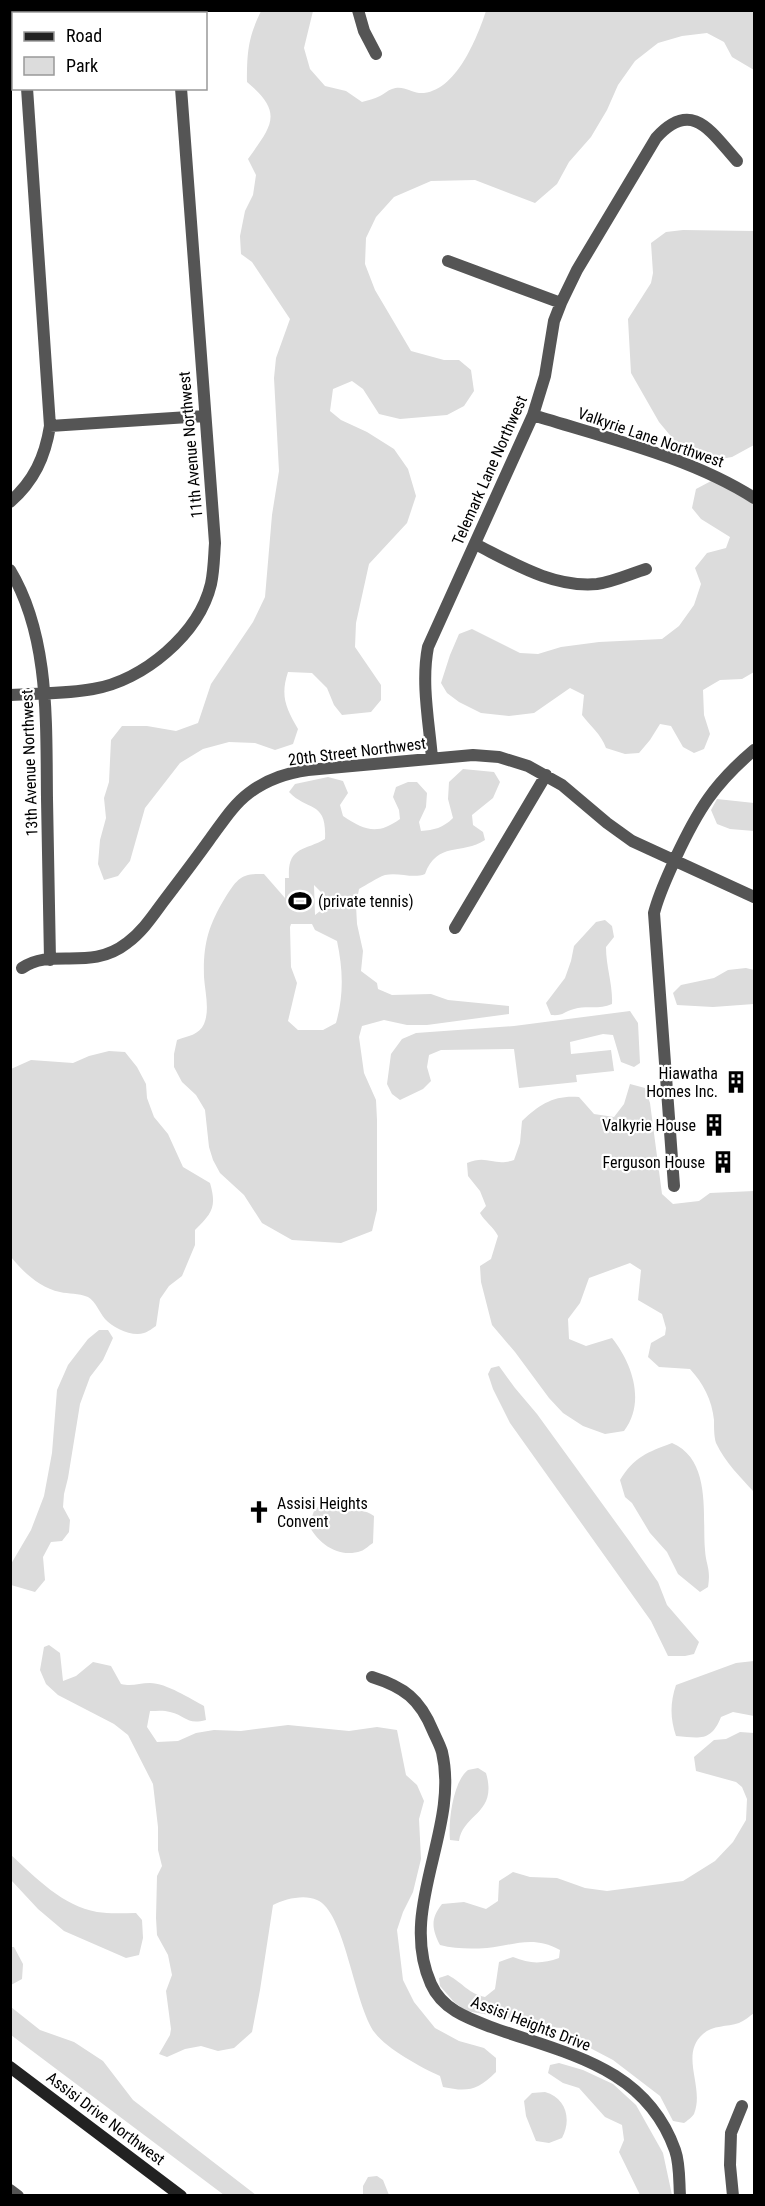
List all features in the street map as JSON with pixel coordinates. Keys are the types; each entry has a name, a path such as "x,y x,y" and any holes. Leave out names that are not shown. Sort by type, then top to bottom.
{"main road":[{"name":"Assisi Drive Northwest","path":"10,2067 181,2196"}],"street":[{"path":"358,10 364,31 376,54"},
{"path":"10,502 41,464 50,426 27,90"},
{"name":"11th Avenue Northwest","path":"10,694 94,689 130,678 148,667 176,641 203,604 211,585 215,543 181,90"},
{"name":"Telemark Lane Northwest","path":"432,758 425,682 428,647 533,414 543,384 554,321 577,270 650,148 666,127 676,121 688,119 699,122 709,129 737,161"},
{"path":"448,261 561,303"},
{"name":"Valkyrie Lane Northwest","path":"533,414 686,464 736,486 754,498"},
{"path":"50,426 204,416"},
{"path":"475,544 541,576 573,584 606,582 646,569"},
{"name":"13th Avenue Northwest","path":"10,570 32,615 40,655 47,750 50,960"},
{"path":"674,1185 654,925 657,901 674,861 705,801 727,774 754,750"},
{"name":"20th Street Northwest","path":"22,968 37,961 97,958 113,953 132,939 150,921 232,809 249,793 291,772 308,770 473,755 499,757 528,766 546,775 569,790 625,837 754,897"},
{"path":"455,928 546,775"},
{"name":"Assisi Heights Drive","path":"372,1677 402,1689 414,1698 429,1721 442,1752 443,1812 420,1922 424,1969 433,1989 445,2006 473,2021 593,2064 618,2076 639,2092 654,2109 676,2153 680,2196"},
{"path":"733,2196 730,2165 731,2133 742,2106"},
{"path":"10,2190 18,2196"}],"green space":[{"path":"261,11 313,11 304,48 310,69 325,86 346,91 362,102 396,88 419,93 432,91 443,85 463,63 486,11 754,11 754,70 732,57 724,42 707,33 682,36 658,43 635,61 618,85 591,137 569,162 557,184 535,203 475,180 431,181 394,197 376,217 366,238 365,264 375,290 411,351 444,360 459,360 471,370 474,391 464,406 447,415 400,419 379,414 363,389 352,381 333,389 330,411 341,420 367,432 394,449 408,469 416,496 407,523 369,564 356,623 355,647 381,685 381,700 371,712 342,715 334,705 327,688 312,673 288,672 284,695 290,715 298,729 293,744 275,750 255,743 229,742 203,749 180,763 145,808 130,861 118,876 104,880 98,864 100,840 106,818 104,798 109,782 111,740 122,726 147,726 176,731 198,723 211,684 253,622 265,597 272,515 279,471 274,378 276,358 290,319 252,262 241,254 240,236 245,211 253,195 256,175 248,159 268,128 270,119 270,111 266,102 247,82 249,45"},
{"path":"683,230 754,231 754,445 732,457 709,461 679,446 659,422 631,373 628,319 651,283 653,273 651,243 666,232"},
{"path":"713,480 734,481 754,490 754,672 742,679 720,680 703,690 704,715 710,734 704,749 694,753 683,747 671,726 660,724 639,753 625,754 606,748 599,735 582,715 584,695 570,688 534,713 509,716 481,713 447,693 441,683 450,655 459,634 472,629 520,653 538,654 561,647 599,642 662,639 679,626 694,605 701,584 695,568 707,553 726,548 730,537 701,519 692,508 696,489"},
{"path":"463,769 494,772 500,782 493,798 472,815 473,825 483,832 485,840 443,853 430,864 425,874 385,875 359,889 356,905 357,924 363,951 361,971 377,983 378,989 392,995 431,994 448,1000 509,1006 509,1014 427,1025 407,1025 384,1020 362,1026 359,1037 364,1073 376,1100 377,1120 377,1210 372,1231 341,1243 292,1240 262,1223 244,1195 220,1173 209,1147 205,1110 196,1095 182,1082 174,1067 177,1040 199,1031 206,1019 204,955 211,927 229,891 240,878 245,876 264,874 285,898 285,878 289,878 289,868 294,855 325,839 323,818 319,812 289,792 295,784 328,777 343,781 348,793 340,805 343,816 365,828 378,829 400,819 393,797 396,787 408,782 417,782 427,793 426,807 419,822 421,831 438,828 453,818 448,799 449,782","holes":["314,885 326,897 324,908 315,915","291,924 312,924 315,930 337,941 341,972 340,1002 336,1023 323,1030 298,1030 288,1021 297,983 291,967 290,927"]},
{"path":"717,799 754,803 754,831 730,829 717,824 711,810"},
{"path":"605,920 612,926 614,937 606,947 612,1004 579,1008 551,1015 546,1003 565,978 574,946 596,922"},
{"path":"746,968 754,970 754,1004 713,1007 677,1005 673,993 681,985 714,978 728,970"},
{"path":"630,1011 638,1023 640,1063 634,1067 621,1062 613,1035 603,1034 570,1042 571,1054 611,1050 614,1071 576,1075 577,1082 519,1088 514,1049 441,1050 429,1055 427,1067 431,1081 423,1089 400,1100 392,1094 387,1084 391,1054 402,1039 416,1033 514,1026"},
{"path":"109,1051 125,1052 137,1067 146,1084 147,1098 154,1117 168,1134 183,1167 210,1183 213,1198 212,1209 195,1230 195,1245 182,1276 169,1286 160,1299 156,1326 139,1334 128,1333 113,1326 88,1297 63,1293 39,1283 11,1257 11,1069 31,1060 73,1063"},
{"path":"630,1084 645,1088 650,1103 662,1194 673,1204 699,1201 710,1193 754,1191 754,1492 729,1463 716,1443 711,1406 695,1374 690,1369 659,1367 648,1357 651,1343 665,1335 666,1328 662,1314 638,1300 641,1270 630,1263 589,1278 580,1303 568,1319 569,1339 586,1346 612,1338 625,1359 634,1383 635,1395 631,1420 624,1431 605,1434 583,1426 563,1413 492,1325 481,1282 480,1266 491,1259 498,1236 480,1213 486,1206 480,1191 468,1176 467,1163 480,1160 507,1162 514,1160 520,1143 522,1121 541,1105 555,1099 579,1097 594,1114 614,1117 624,1104"},
{"path":"99,1330 108,1330 113,1338 103,1360 90,1377 80,1404 64,1494 63,1507 70,1520 69,1532 62,1541 51,1542 43,1557 45,1580 35,1592 11,1585 11,1564 31,1530 44,1496 52,1453 57,1390 68,1365 88,1339"},
{"path":"499,1366 537,1414 630,1542 658,1582 667,1605 699,1642 694,1654 668,1656 651,1621 510,1423 488,1374 491,1368"},
{"path":"672,1443 685,1451 694,1462 702,1490 705,1550 709,1575 708,1587 700,1592 678,1574 667,1552 650,1533 632,1503 625,1497 620,1480 642,1456"},
{"path":"326,1499 336,1500 350,1508 374,1516 373,1543 362,1550 345,1553 330,1548 317,1538 309,1525 314,1511"},
{"path":"49,1645 60,1653 63,1681 76,1676 93,1662 111,1666 121,1684 156,1684 178,1692 204,1706 206,1720 199,1721 190,1721 168,1711 150,1711 147,1727 157,1742 178,1741 196,1733 214,1730 241,1731 288,1725 349,1731 377,1727 397,1730 406,1775 417,1785 424,1801 419,1819 421,1859 413,1892 397,1930 403,1980 414,2002 435,2028 459,2041 484,2048 496,2058 496,2072 483,2083 471,2088 443,2087 440,2076 405,2058 380,2039 368,2020 361,2002 335,1921 327,1908 317,1900 306,1897 289,1899 273,1905 252,2032 234,2048 218,2051 201,2046 185,2049 167,2057 159,2054 171,2029 166,1991 172,1975 168,1955 157,1935 157,1876 162,1866 158,1850 153,1784 128,1735 114,1724 58,1695 46,1684 40,1670 44,1647"},
{"path":"754,1661 754,1716 733,1712 721,1717 709,1735 704,1737 676,1736 672,1710 676,1685 736,1663"},
{"path":"740,1732 754,1733 754,2013 739,2023 707,2031 696,2042 693,2061 697,2104 694,2114 684,2123 673,2121 660,2096 613,2060 592,2049 563,2028 544,2027 466,2011 454,2002 440,1986 439,1978 448,1975 470,1991 485,1997 495,1989 499,1962 513,1957 531,1962 547,1961 559,1958 560,1950 550,1945 532,1942 481,1948 440,1945 435,1934 434,1919 442,1904 464,1902 486,1909 498,1901 499,1881 513,1872 530,1877 557,1878 585,1888 607,1891 683,1881 715,1861 733,1842 746,1820 747,1799 742,1787 736,1782 696,1771 694,1757 714,1740 726,1739"},
{"path":"478,1768 486,1773 488,1787 484,1805 467,1824 459,1841 450,1840 451,1813 455,1792 463,1775 468,1770"},
{"path":"11,1855 51,1890 73,1904 97,1912 136,1913 142,1920 143,1938 139,1955 126,1958 64,1931 38,1909 11,1880"},
{"path":"11,1947 14,1947 23,1964 22,1979 11,1985"},
{"path":"11,2007 40,2030 74,2042 103,2061 133,2100 256,2195 224,2195 11,2035"},
{"path":"559,2063 583,2070 613,2084 636,2105 663,2153 672,2195 640,2195 619,2152 624,2140 622,2125 605,2117 579,2088 563,2083 548,2073 550,2065"},
{"path":"545,2092 558,2099 567,2117 562,2138 549,2143 536,2141 526,2116 524,2101 532,2093"},
{"path":"377,2176 383,2180 389,2195 363,2195 363,2186 368,2177"}],"place":[{"name":"(private tennis)","path":"300,901"},
{"name":"Hiawatha Homes Inc.","path":"736,1082"},
{"name":"Valkyrie House","path":"714,1125"},
{"name":"Ferguson House","path":"723,1162"},
{"name":"Assisi Heights Convent","path":"259,1512"}]}
